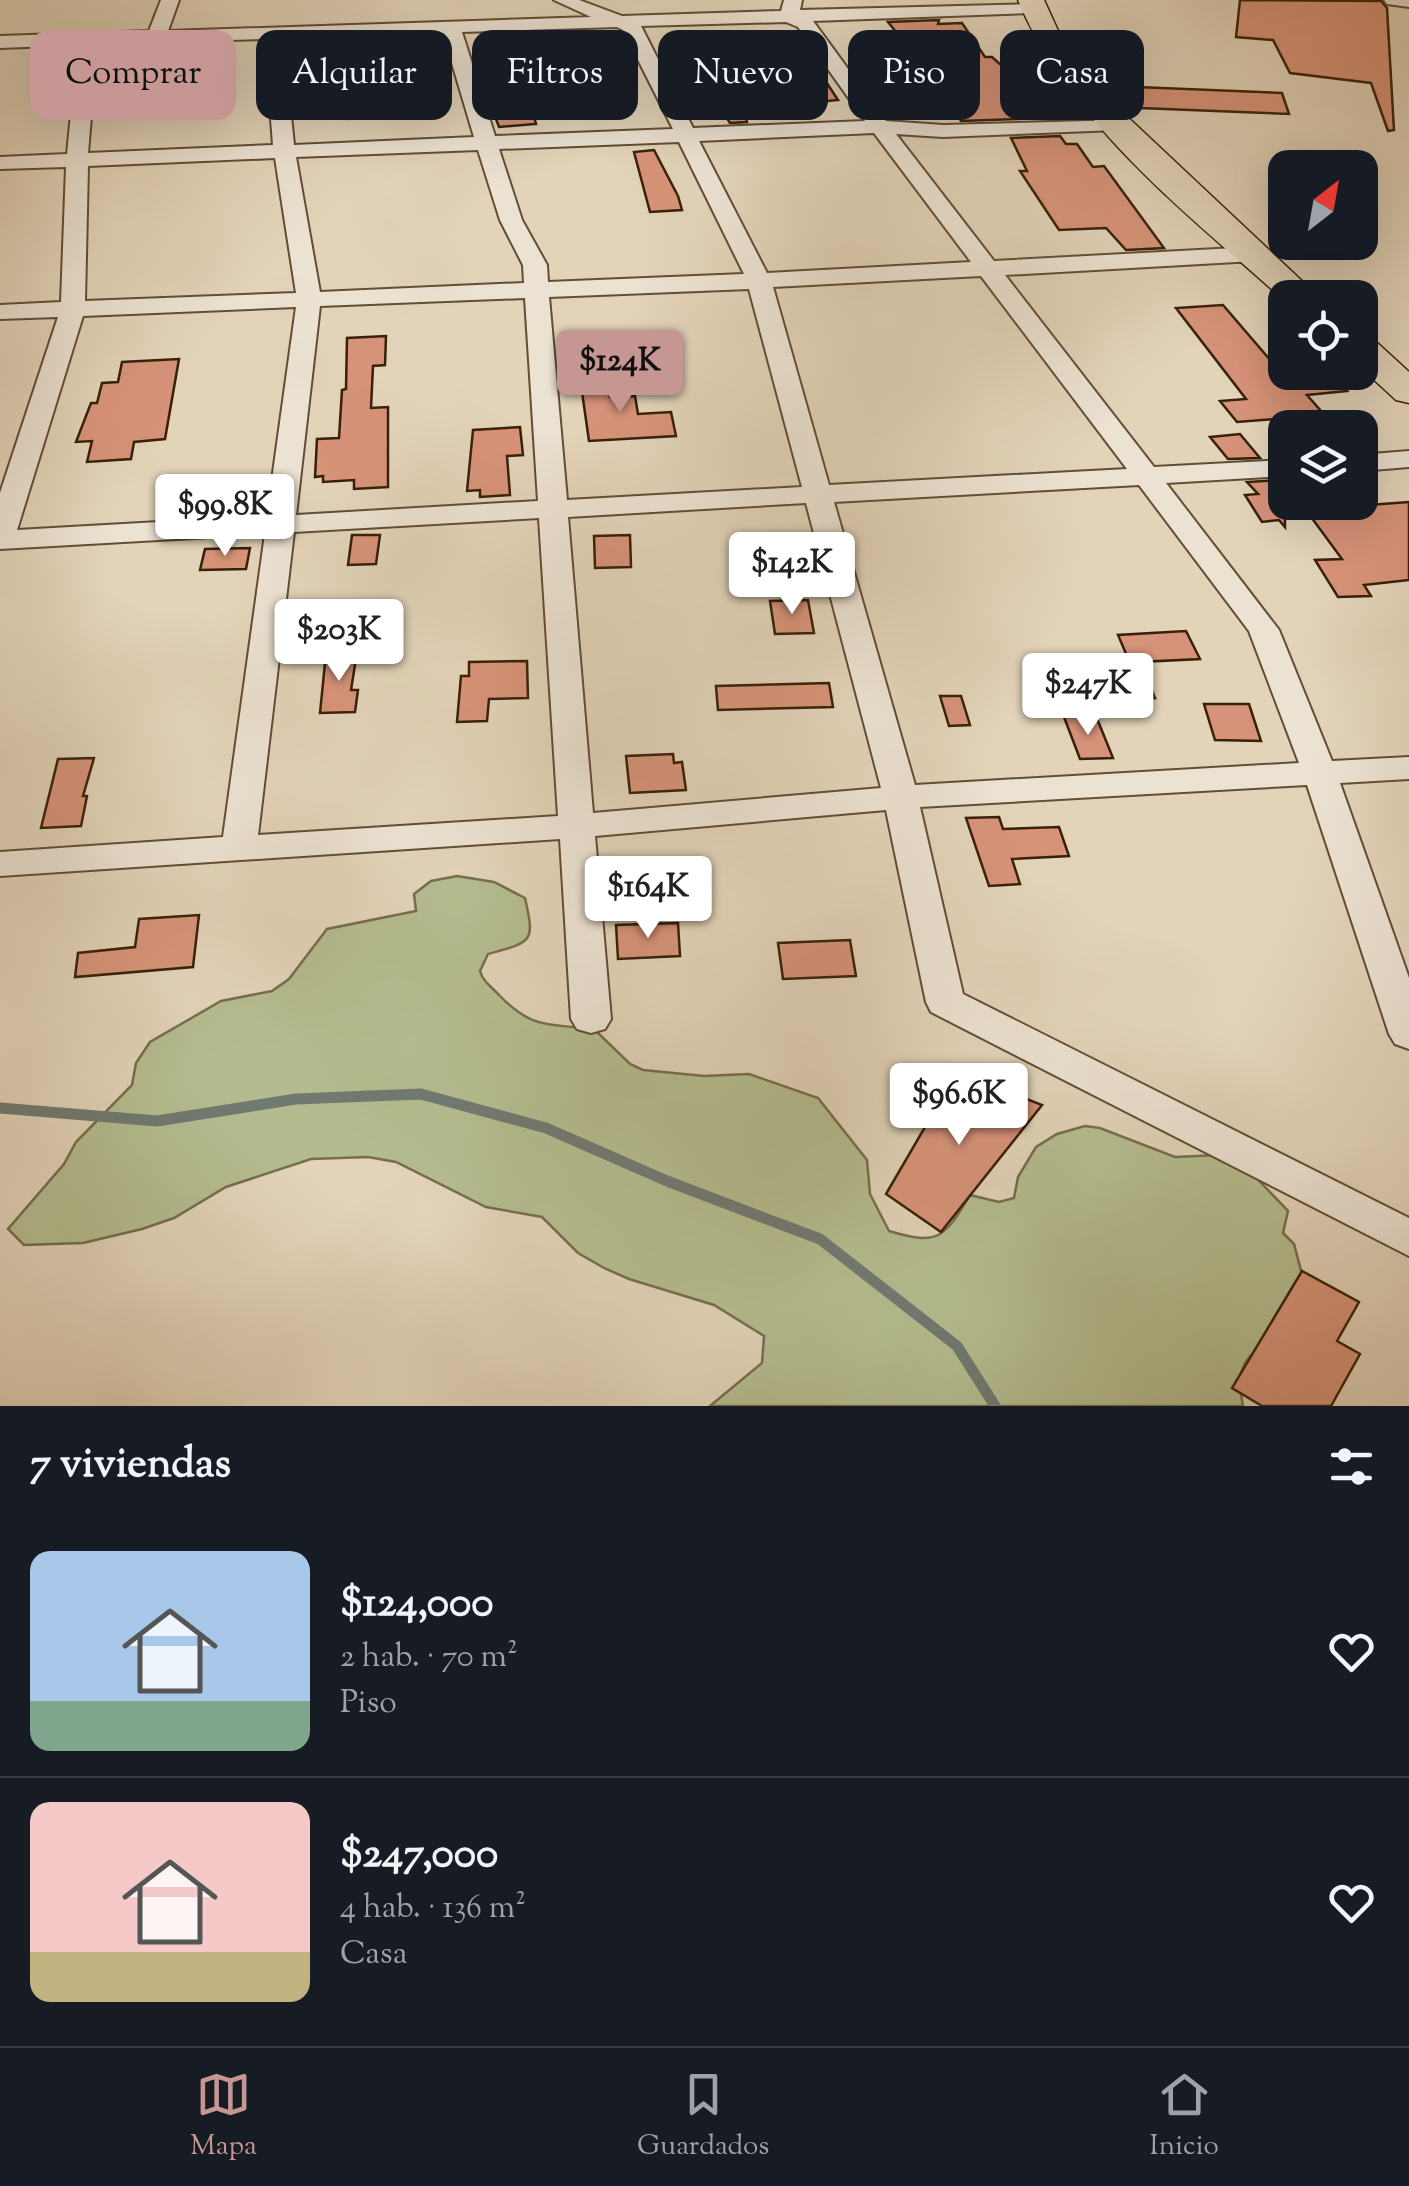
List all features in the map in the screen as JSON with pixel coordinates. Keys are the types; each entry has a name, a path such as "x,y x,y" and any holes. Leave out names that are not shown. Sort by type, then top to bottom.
{"highway":[{"path":"1032,4 1064,60 1116,124 1283,280"},
{"path":"1378,364 1409,392"}],"street":[{"path":"159,30 170,0"},
{"path":"563,0 631,26 759,281 901,798 945,1002 1409,1238"},
{"path":"1393,0 1409,2"},
{"path":"301,30 341,24 451,28 620,22 791,8 1032,4"},
{"path":"791,8 1264,630 1320,774 1409,1034"},
{"path":"451,28 487,145 494,182 520,242 535,265 591,1019"},
{"path":"0,42 30,42"},
{"path":"81,120 74,309 0,538 1268,469"},
{"path":"239,848 309,300 281,120"},
{"path":"0,163 881,127 943,131 1116,124"},
{"path":"0,312 759,281 1254,254"},
{"path":"1378,462 1409,459"},
{"path":"0,864 576,826 901,798 1409,768"}],"green space":[{"path":"457,876 494,882 525,898 530,924 527,938 488,954 480,971 513,1008 545,1024 596,1031 630,1064 643,1070 704,1076 749,1074 818,1098 867,1160 870,1194 889,1231 930,1238 946,1229 970,1195 999,1202 1014,1198 1018,1177 1036,1147 1057,1134 1085,1126 1175,1157 1219,1155 1246,1167 1288,1211 1283,1233 1294,1244 1304,1282 1274,1330 1242,1369 1243,1406 710,1406 762,1363 764,1336 714,1305 604,1268 578,1253 542,1217 486,1207 396,1162 368,1157 311,1159 226,1187 174,1218 83,1243 24,1245 8,1229 64,1164 76,1142 132,1085 136,1063 150,1042 221,1001 272,991 289,979 327,929 416,911 414,894 431,881"}],"building":[{"path":"1240,0 1381,1 1387,8 1394,130 1388,131 1371,83 1290,73 1273,40 1236,37"},
{"path":"939,20 938,24 962,23 967,30 894,30 888,22"},
{"path":"980,50 985,57 1000,64 1000,120 961,121 980,120"},
{"path":"828,85 838,100 828,101"},
{"path":"1144,87 1282,93 1289,114 1144,108"},
{"path":"496,120 535,120 536,124 499,127"},
{"path":"1060,136 1066,144 1077,144 1093,167 1104,166 1164,248 1126,250 1106,228 1059,230 1020,171 1027,171 1011,138"},
{"path":"654,150 682,210 650,212 634,152"},
{"path":"1223,305 1268,358 1268,390 1347,391 1307,395 1320,410 1268,410 1268,420 1237,422 1220,401 1246,399 1176,308"},
{"path":"386,336 385,365 373,366 371,408 388,407 388,487 354,489 354,480 323,482 323,476 315,477 317,439 339,438 342,390 346,389 347,338"},
{"path":"179,359 165,439 134,442 131,459 87,462 92,441 76,442 91,403 97,403 102,383 118,382 122,362"},
{"path":"606,377 610,397 635,396 638,414 671,412 676,436 589,441 580,378"},
{"path":"520,427 523,455 507,456 510,495 480,497 480,490 467,491 473,430"},
{"path":"1240,434 1260,458 1228,459 1210,437"},
{"path":"203,478 200,500 167,502 171,480"},
{"path":"1268,481 1268,520 1279,520 1262,522 1245,495 1258,494 1247,482"},
{"path":"1409,502 1409,580 1364,585 1371,596 1338,597 1315,560 1342,559 1313,520 1378,520 1378,504"},
{"path":"352,535 380,535 376,564 348,565"},
{"path":"630,535 631,567 595,568 594,536"},
{"path":"250,548 246,569 200,570 205,549"},
{"path":"808,600 814,633 775,634 770,601"},
{"path":"1186,631 1200,659 1140,662 1155,698 1105,700 1091,665 1130,663 1118,635"},
{"path":"357,652 351,690 358,690 355,712 320,713 326,653"},
{"path":"527,661 528,698 489,699 487,721 457,722 461,676 469,676 469,662"},
{"path":"829,683 833,707 718,710 716,686"},
{"path":"940,696 961,696 970,725 949,726"},
{"path":"1204,704 1249,704 1261,741 1215,740"},
{"path":"1096,716 1113,758 1080,759 1064,717"},
{"path":"673,754 674,763 682,762 686,790 630,793 626,756"},
{"path":"94,758 83,796 87,796 81,826 41,828 58,759"},
{"path":"999,817 1003,829 1059,827 1069,856 1012,859 1020,884 989,886 966,818"},
{"path":"199,915 193,967 75,977 78,953 135,947 139,919"},
{"path":"678,923 680,956 618,959 616,925"},
{"path":"850,940 856,976 783,979 778,943"},
{"path":"957,1072 1042,1105 941,1232 886,1194"},
{"path":"1302,1271 1359,1302 1337,1341 1360,1354 1331,1406 1262,1406 1232,1388"}],"waterway":[{"path":"0,1108 157,1121 296,1099 421,1094 546,1128 667,1181 820,1239 957,1346 995,1406"}]}
